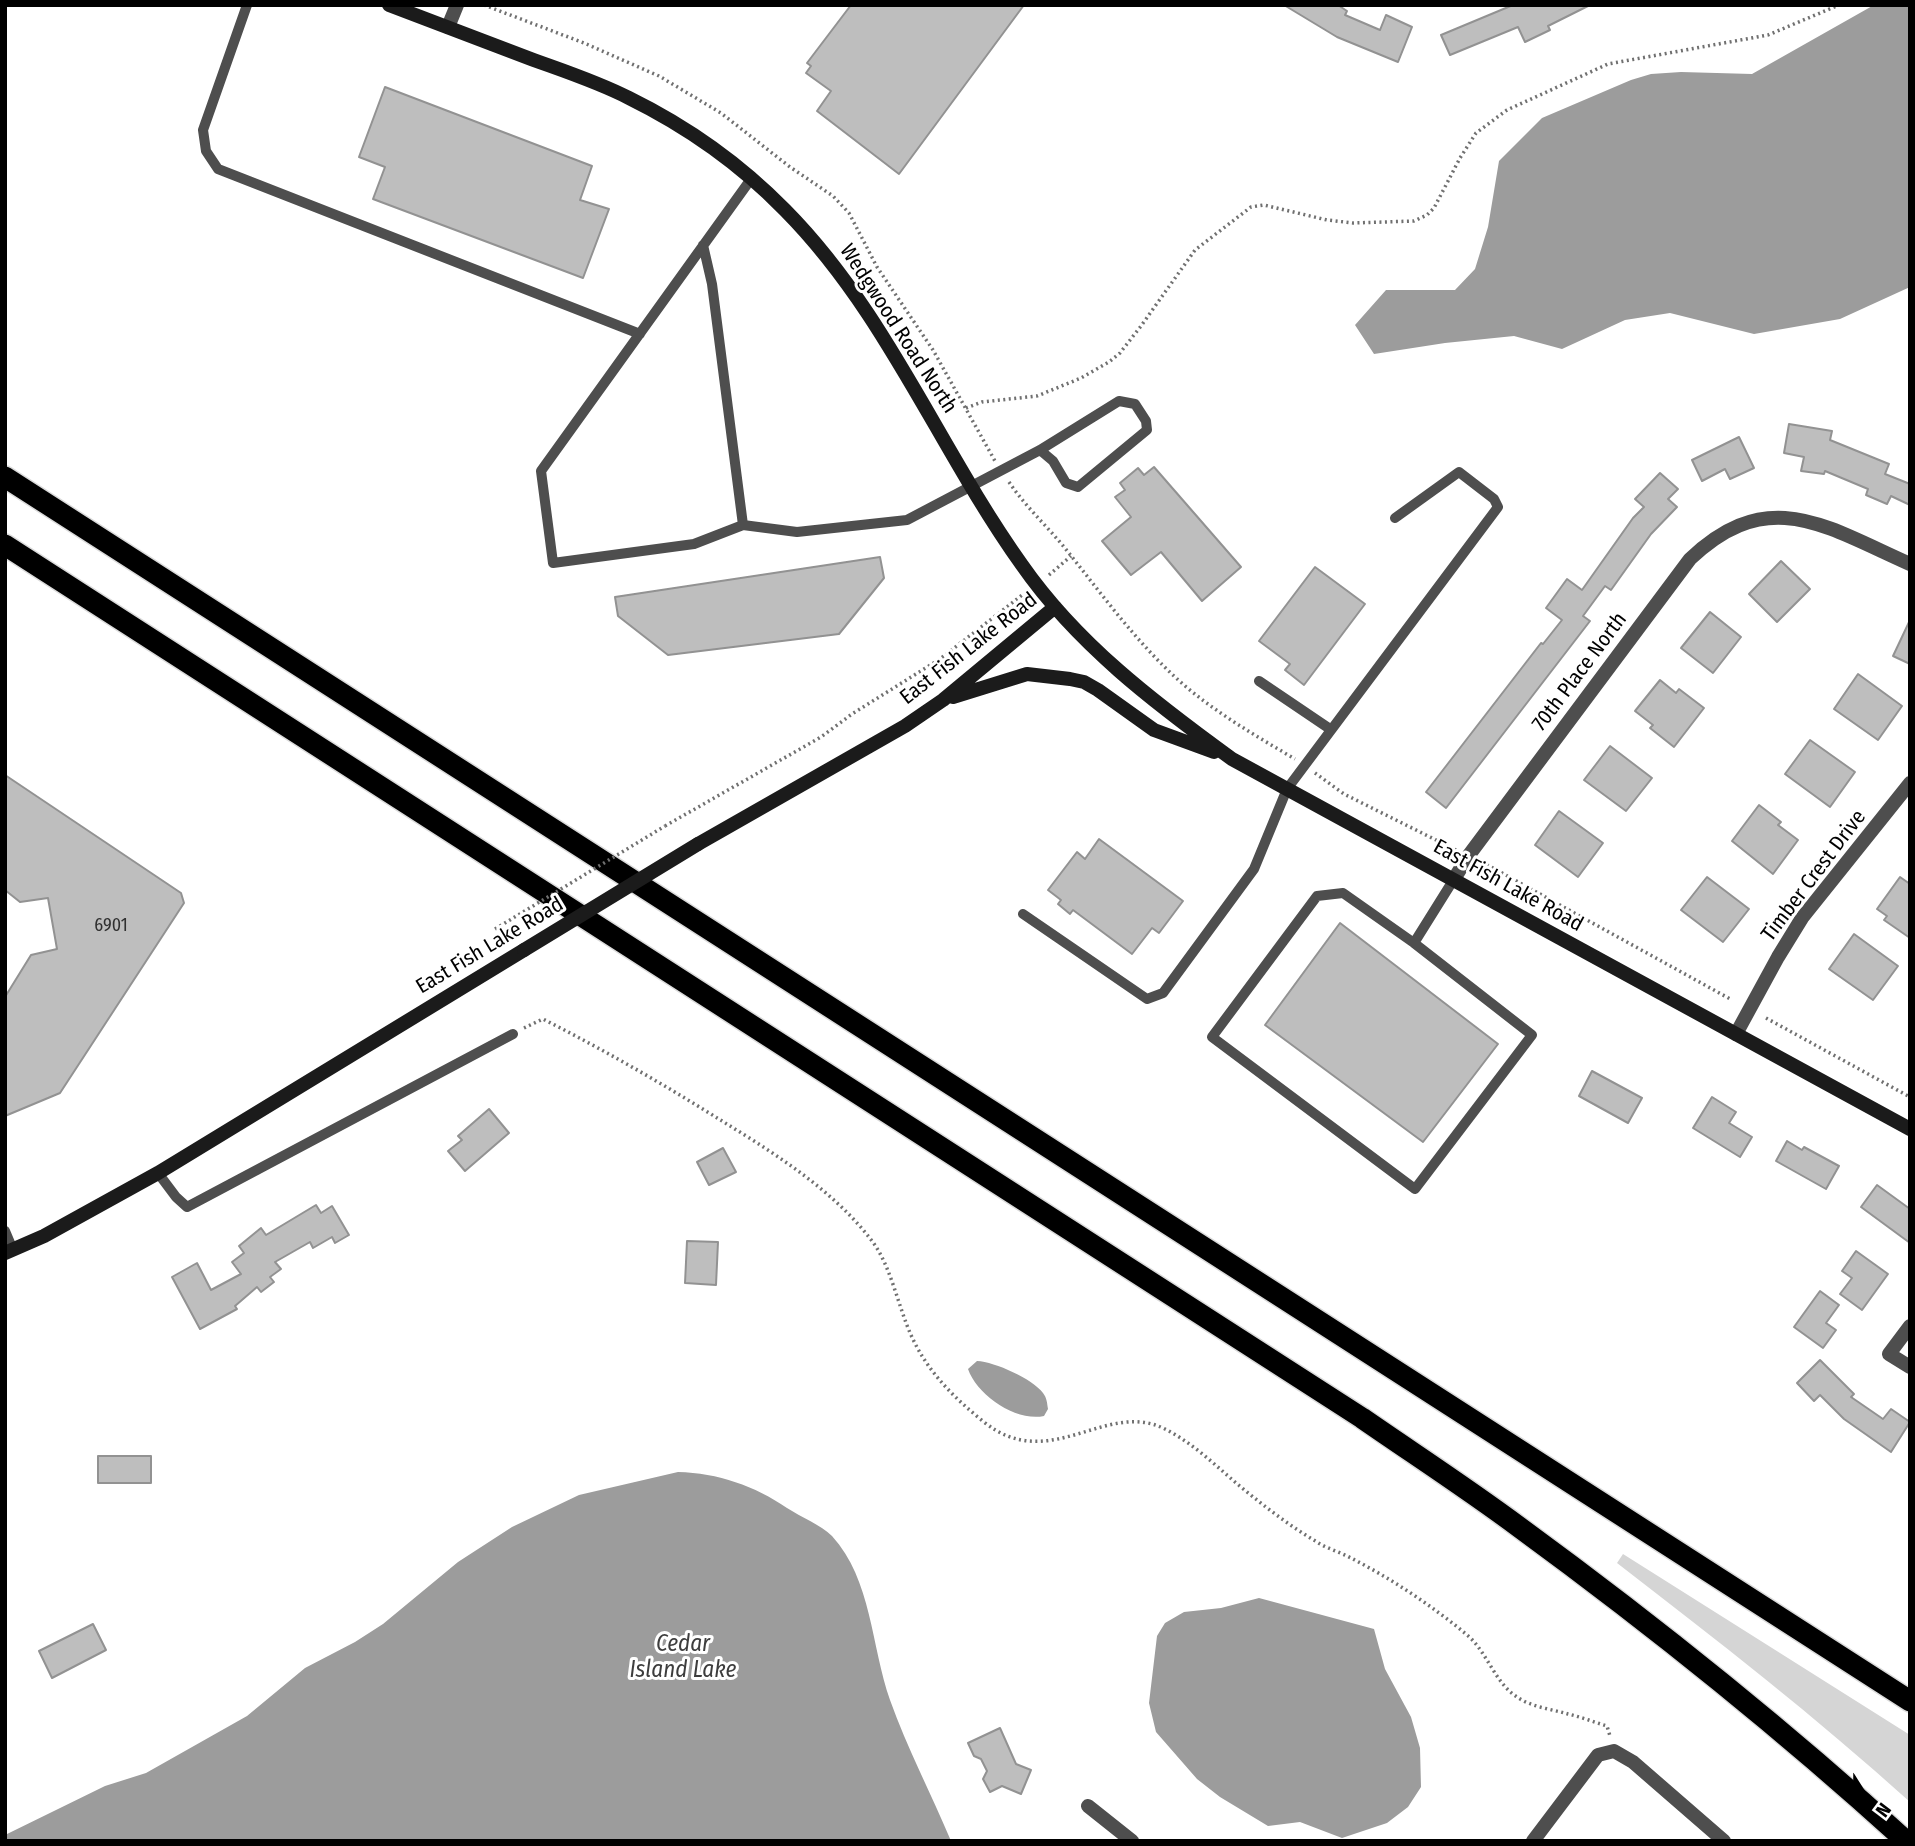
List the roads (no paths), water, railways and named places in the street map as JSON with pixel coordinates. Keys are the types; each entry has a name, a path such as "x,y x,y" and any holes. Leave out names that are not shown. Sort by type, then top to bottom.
{"highway":[{"path":"5,477 1910,1701"},
{"path":"5,545 1362,1418 1517,1525 1661,1634 1803,1749 1906,1841"}],"street":[{"name":"Wedgwood Road North","path":"389,5 629,98 685,130 751,179 785,209 828,256 859,298 1004,539 1055,607"},
{"path":"448,27 457,5"},
{"name":"70th Place North","path":"1454,879 1469,855 1690,559 1711,539 1735,526 1763,518 1790,517 1818,524 1910,564"},
{"name":"East Fish Lake Road","path":"9,1252 44,1236 159,1172 698,844 905,726 943,700 1055,607 1098,652 1143,692 1232,759 1910,1129"},
{"path":"943,700 1027,674 1070,679 1098,690 1154,730 1232,759"},
{"name":"Timber Crest Drive","path":"1736,1034 1802,918 1910,783"},
{"path":"1910,1326 1889,1354 1910,1367"},
{"path":"1533,1841 1598,1755 1614,1751 1633,1762 1724,1841"},
{"path":"1088,1806 1132,1841"}],"lane":[{"path":"247,5 203,130 206,151 218,169 640,334"},
{"path":"751,179 541,471 553,564 694,544 743,525 797,532 907,520 1040,450 1119,401 1135,404 1146,421 1147,429 1078,486 1066,483 1053,461 1040,450"},
{"path":"703,245 712,284 743,525"},
{"path":"1023,914 1147,999 1163,993 1254,869 1287,789 1497,507 1497,503 1459,472 1395,517"},
{"path":"1259,681 1331,729"},
{"path":"1414,943 1454,879"},
{"path":"1343,893 1414,943 1532,1035 1415,1189 1212,1037 1317,896 1343,893"},
{"path":"159,1172 176,1197 187,1207 513,1034"},
{"path":"5,1231 9,1252"}],"water":[{"path":"1874,5 1910,5 1910,287 1840,319 1754,334 1670,313 1625,320 1562,349 1514,336 1374,354 1355,325 1386,290 1455,290 1475,269 1488,227 1499,161 1542,118 1651,74 1752,74"},
{"path":"977,1361 993,1364 1031,1382 1047,1401 1048,1409 1044,1416 1033,1417 1010,1411 989,1397 968,1369"},
{"name":"Cedar Island Lake","path":"678,1472 722,1478 762,1493 827,1532 845,1553 863,1593 890,1700 951,1841 5,1841 5,1835 105,1786 146,1773 247,1716 305,1668 383,1624 458,1562 512,1527 579,1495"},
{"path":"1259,1598 1374,1629 1385,1669 1411,1717 1420,1748 1421,1787 1408,1807 1387,1823 1342,1838 1300,1822 1268,1826 1220,1797 1197,1779 1156,1732 1149,1703 1157,1636 1165,1623 1184,1612 1221,1608"}]}
